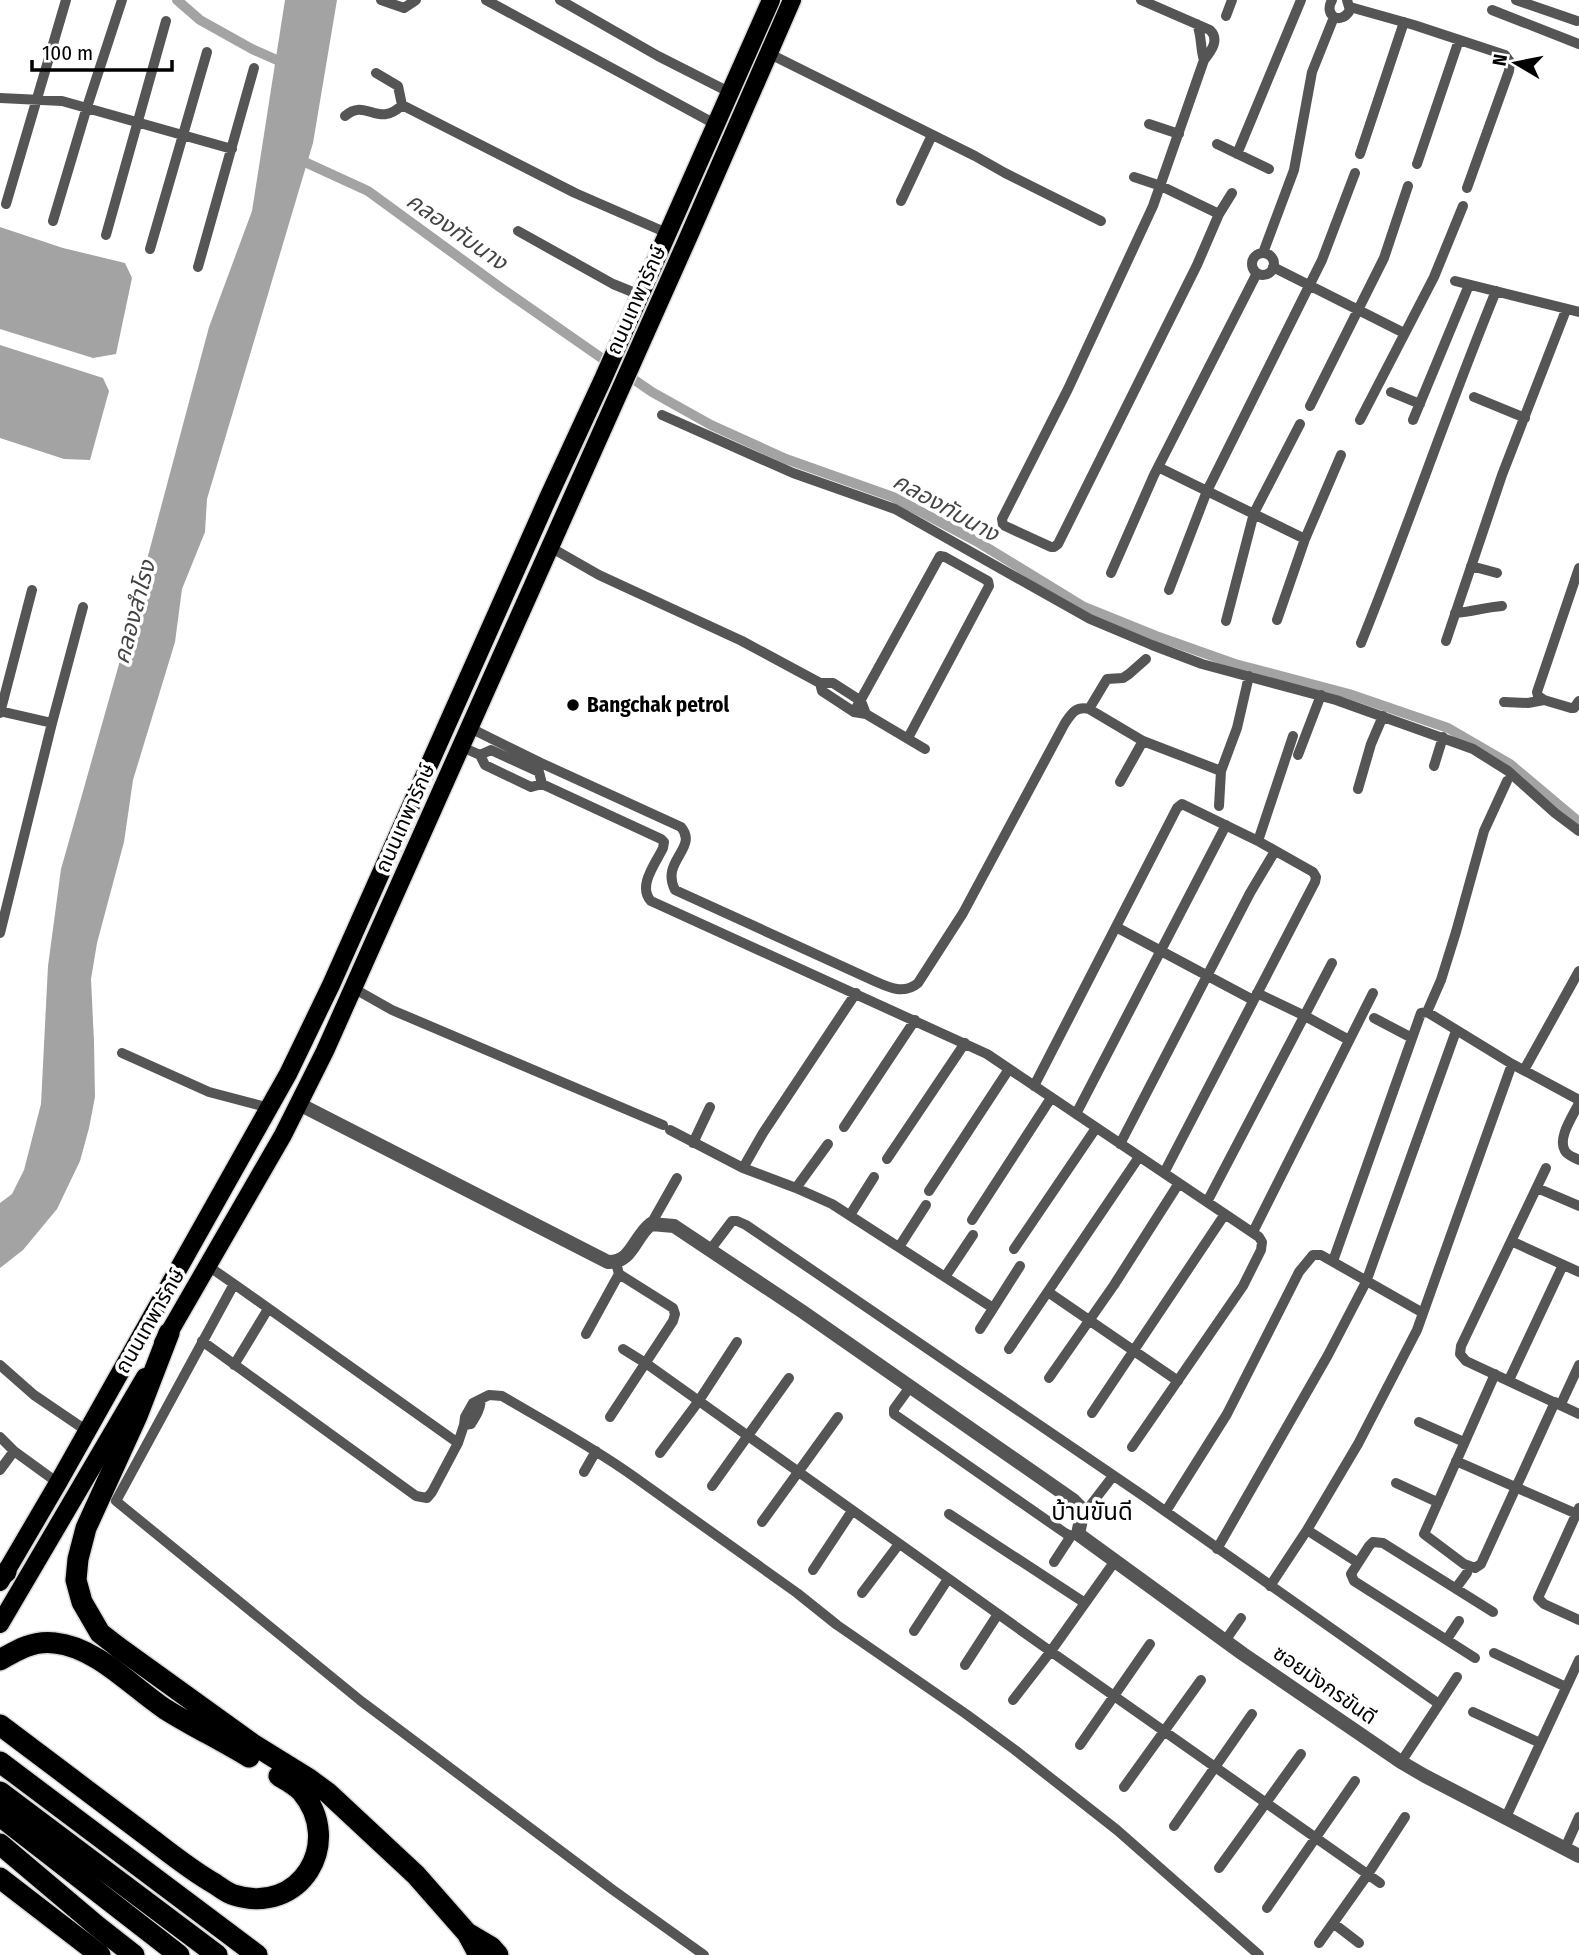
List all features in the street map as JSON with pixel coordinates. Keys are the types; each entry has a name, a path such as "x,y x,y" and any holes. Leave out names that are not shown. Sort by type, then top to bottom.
{"highway":[{"path":"169,1333 137,1416 86,1528 76,1580 82,1601 100,1633 242,1737 328,1793 416,1875 467,1933 479,1955"},
{"path":"0,1660 33,1644 55,1643 76,1649 97,1660 163,1708 299,1789 319,1827 318,1851 312,1867 302,1881 273,1897 250,1898 232,1894 195,1872 0,1725"},
{"path":"0,1743 113,1833 184,1899"},
{"path":"0,1762 257,1955"},
{"path":"0,1792 217,1955"},
{"path":"0,1816 179,1955"},
{"path":"0,1844 135,1955"},
{"path":"0,1878 100,1955"},
{"path":"467,1933 491,1947 498,1955"}],"main road":[{"name":"ถนนเทพารักษ์","path":"2,1577 58,1483 294,1063 771,0"},
{"name":"ถนนเทพารักษ์","path":"0,1624 121,1419 299,1104 462,747 792,0"}],"street":[{"path":"6,204 66,0"},
{"path":"53,220 122,0"},
{"path":"381,0 404,8 416,0"},
{"path":"486,0 715,124"},
{"path":"560,0 658,56 729,92"},
{"path":"1141,0 1197,24 1204,60 1161,186 1068,389 1002,519 1003,525 1051,547 1058,544 1197,265 1219,214 1232,193"},
{"path":"1226,16 1232,0"},
{"path":"1237,154 1301,0"},
{"path":"1332,0 1329,10 1334,17 1344,18 1349,13 1348,3 1505,55 1510,62 1509,71 1467,188"},
{"path":"1516,0 1578,19 1566,39"},
{"path":"1492,10 1579,44"},
{"path":"1263,253 1294,170 1312,72 1334,17"},
{"path":"106,235 166,21"},
{"path":"1360,155 1404,22"},
{"path":"1417,164 1459,40"},
{"path":"150,249 207,52"},
{"path":"768,53 1101,221"},
{"path":"198,267 254,68"},
{"path":"376,73 398,86 402,105"},
{"path":"0,98 62,101 232,149"},
{"path":"345,116 356,110 388,115 402,105"},
{"path":"402,105 575,193 667,233"},
{"path":"1149,124 1179,134"},
{"path":"901,201 932,135"},
{"path":"1217,144 1269,169"},
{"path":"1169,590 1207,491 1310,287 1355,173"},
{"path":"1134,177 1161,186 1219,214"},
{"path":"1310,406 1384,258 1408,186"},
{"path":"1360,420 1434,277 1462,206"},
{"path":"517,231 613,284 640,295"},
{"path":"1257,273 1252,260 1263,253 1272,257 1273,267"},
{"path":"1273,267 1404,333"},
{"path":"1257,273 1266,274 1273,267"},
{"path":"1111,573 1158,467 1257,273"},
{"path":"1455,281 1579,312"},
{"path":"1413,420 1469,285"},
{"path":"1361,643 1496,291"},
{"path":"1446,641 1502,475 1566,310"},
{"path":"1391,392 1420,404"},
{"path":"1474,397 1525,418"},
{"path":"662,415 793,472 908,515 977,557 1090,619 1152,645 1202,664 1321,695 1473,748 1515,777 1579,831"},
{"path":"1226,621 1254,513 1300,424"},
{"path":"1277,620 1305,539 1341,455"},
{"path":"1158,467 1305,539"},
{"path":"550,547 599,575 743,641 820,683 833,683 861,701"},
{"path":"860,713 861,701 940,556 944,557 988,581 988,590 908,738"},
{"path":"1471,566 1497,572"},
{"path":"1579,568 1538,696 1571,708 1579,701"},
{"path":"32,590 0,712 52,723"},
{"path":"1455,613 1502,606"},
{"path":"0,933 2,915 83,607"},
{"path":"1089,709 1107,679 1123,678 1146,659"},
{"path":"1219,806 1221,771 1237,728 1249,676"},
{"path":"820,683 822,691 925,748"},
{"path":"1298,755 1321,695"},
{"path":"1504,702 1528,704 1544,700"},
{"path":"470,728 681,827 685,834 684,848 670,872 674,890 899,990 913,987 925,975 951,935 1065,723 1076,709 1089,709 1143,741 1221,771"},
{"path":"1357,789 1383,716"},
{"path":"1258,841 1293,736"},
{"path":"1434,766 1443,737"},
{"path":"1121,782 1143,741"},
{"path":"462,747 480,755 485,765 531,787 542,785 664,842 645,887 645,895 651,901 988,1054 1253,1232 1262,1242 1258,1259 1243,1286 1132,1447"},
{"path":"480,755 491,750 527,766 539,772 542,785"},
{"path":"1427,1012 1441,980 1484,831 1507,781"},
{"path":"1034,1086 1177,808 1182,804 1314,872 1315,882 1164,1173"},
{"path":"1076,1114 1226,825"},
{"path":"1120,1144 1250,893 1275,851"},
{"path":"1116,927 1208,975 1305,1016 1349,1040"},
{"path":"1207,1202 1332,962"},
{"path":"1524,1070 1579,971"},
{"path":"353,988 392,1010 667,1127 743,1168 832,1204 993,1308"},
{"path":"743,1168 763,1133 856,993"},
{"path":"1253,1232 1373,993"},
{"path":"1333,1261 1421,1013 1427,1012 1579,1102 1563,1139 1563,1148 1567,1154 1579,1160"},
{"path":"1374,1018 1412,1038"},
{"path":"844,1127 915,1020"},
{"path":"1217,1549 1328,1355 1366,1282 1456,1031"},
{"path":"887,1159 965,1043"},
{"path":"122,1053 209,1092 270,1108"},
{"path":"1270,1586 1358,1444 1407,1349 1423,1313 1512,1064"},
{"path":"929,1191 1009,1069"},
{"path":"972,1220 1051,1098"},
{"path":"299,1104 608,1262 673,1308 673,1321 610,1417"},
{"path":"693,1143 710,1107"},
{"path":"1014,1249 1096,1128"},
{"path":"796,1188 828,1144"},
{"path":"1009,1349 1139,1157"},
{"path":"1546,1168 1461,1350 1462,1358 1579,1414"},
{"path":"850,1215 874,1177"},
{"path":"586,1334 618,1268 643,1230 652,1224 677,1178"},
{"path":"1049,1378 1114,1286 1180,1183"},
{"path":"1537,1188 1579,1206"},
{"path":"899,1247 926,1205"},
{"path":"1092,1413 1225,1214"},
{"path":"710,1250 732,1221 746,1225 1166,1511 1439,1704"},
{"path":"652,1224 674,1226 710,1250 1073,1500 1083,1510 1083,1515"},
{"path":"945,1277 974,1234"},
{"path":"1511,1241 1579,1272"},
{"path":"1166,1511 1227,1414 1299,1272 1313,1255 1321,1255 1333,1261 1423,1313"},
{"path":"1509,1380 1563,1265"},
{"path":"208,1266 458,1443"},
{"path":"979,1329 1020,1266"},
{"path":"233,1284 116,1501 361,1701 704,1955"},
{"path":"1048,1292 1178,1381"},
{"path":"234,1364 268,1309"},
{"path":"202,1341 416,1496 423,1498 427,1498 432,1492 458,1443 464,1417 473,1403 489,1395 502,1396 596,1451 1015,1750 1117,1830 1259,1955"},
{"path":"660,1453 698,1402 737,1342"},
{"path":"622,1349 1380,1882"},
{"path":"0,1365 34,1395 87,1431"},
{"path":"1495,1374 1424,1534 1464,1564 1475,1568 1481,1564 1579,1365"},
{"path":"712,1486 789,1378"},
{"path":"910,1387 894,1409 894,1414 1065,1533 1075,1535"},
{"path":"762,1522 838,1417"},
{"path":"1419,1422 1464,1442"},
{"path":"0,1437 14,1451 58,1483"},
{"path":"0,1470 14,1451"},
{"path":"584,1472 596,1451"},
{"path":"1456,1461 1578,1512 1538,1598 1544,1604 1579,1620"},
{"path":"1054,1562 1075,1535 1083,1515 1113,1476"},
{"path":"1396,1483 1437,1502"},
{"path":"813,1570 852,1511"},
{"path":"949,1514 1085,1603"},
{"path":"1307,1530 1357,1562"},
{"name":"ซอยมังกรขันดี","path":"1075,1535 1401,1762 1579,1856"},
{"path":"1475,1658 1354,1581 1351,1574 1373,1542 1382,1543 1493,1612"},
{"path":"862,1593 899,1544"},
{"path":"1013,1700 1115,1561"},
{"path":"1456,1588 1467,1573"},
{"path":"914,1630 948,1578"},
{"path":"965,1665 998,1614"},
{"path":"1225,1641 1241,1618"},
{"path":"1447,1639 1460,1621"},
{"path":"1080,1745 1150,1644"},
{"path":"1494,1653 1566,1686"},
{"path":"1506,1817 1577,1667"},
{"path":"1401,1762 1457,1677"},
{"path":"1124,1787 1200,1680"},
{"path":"1473,1712 1540,1743"},
{"path":"1174,1826 1252,1714"},
{"path":"1219,1868 1301,1754"},
{"path":"1267,1908 1355,1782"},
{"path":"1319,1943 1405,1817"},
{"path":"1565,1848 1579,1817"},
{"path":"1333,1923 1359,1943"}],"water":[{"name":"คลองสำโรง","path":"285,0 337,0 313,143 207,499 205,532 182,589 175,642 133,780 124,842 97,943 91,979 95,1097 80,1161 57,1209 23,1250 0,1268 0,1203 12,1194 24,1170 41,1104 48,966 61,869 209,327 252,211"},
{"path":"0,227 63,248 125,263 132,278 116,354 93,358 0,329"},
{"path":"0,345 103,378 109,391 90,460 64,459 0,438"}],"waterway":[{"path":"177,0 200,20 252,49 288,65"},
{"name":"คลองทับนาง","path":"296,158 368,191 613,366"},
{"name":"คลองทับนาง","path":"626,374 711,425 786,459 893,497 976,541 1084,607 1235,664 1349,694 1448,728 1510,764 1579,822"}],"place":[{"name":"Bangchak petrol","path":"573,705"}],"district":[{"name":"บ้านขันดี","path":"1092,1512"}]}
